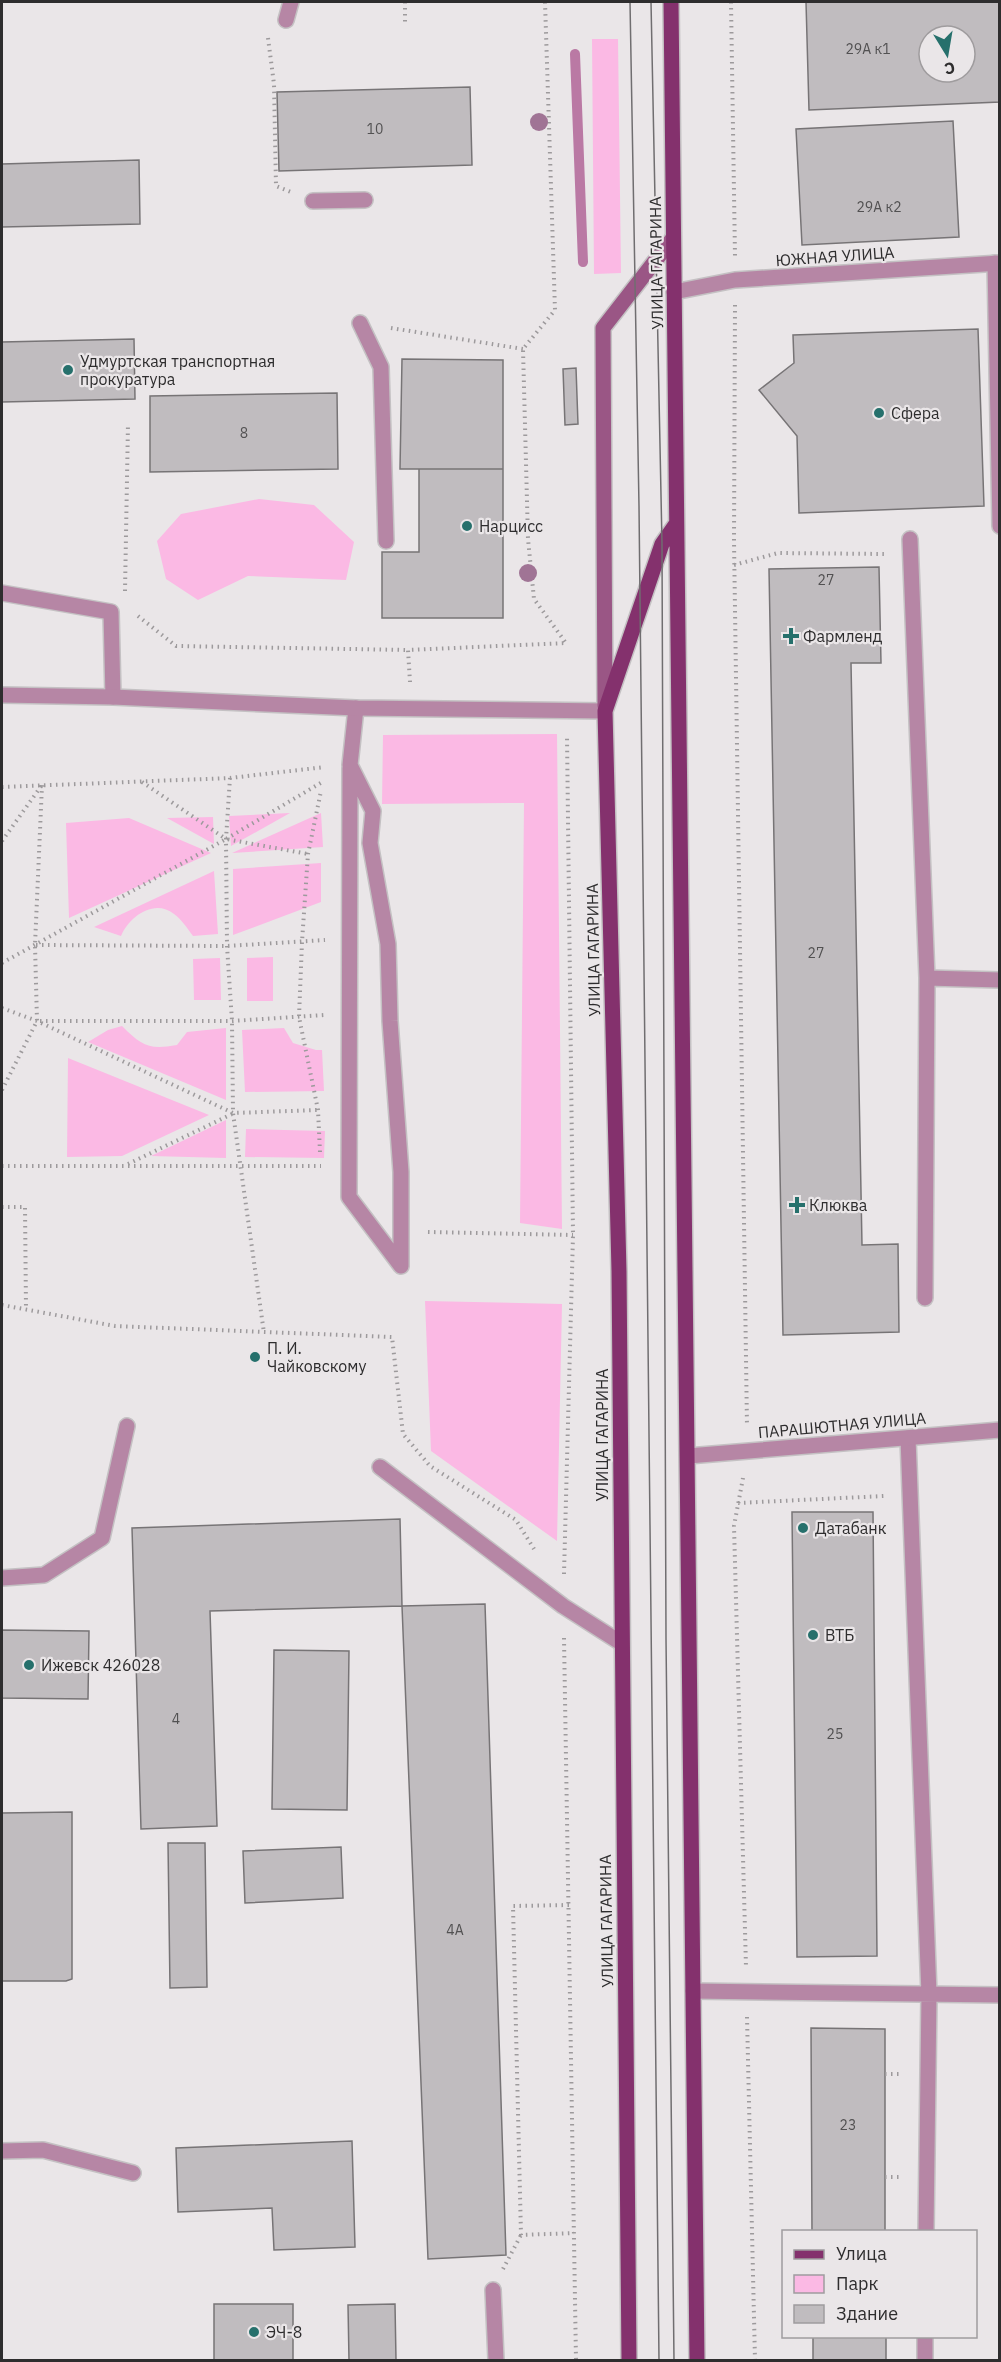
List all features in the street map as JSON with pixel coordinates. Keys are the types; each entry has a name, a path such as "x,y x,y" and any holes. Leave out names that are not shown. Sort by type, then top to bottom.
{"main road":[{"name":"УЛИЦА ГАГАРИНА","path":"671,2 697,2361"},
{"name":"УЛИЦА ГАГАРИНА","path":"629,2361 618,1259 605,711 662,544 676,524"}],"street":[{"path":"286,20 291,2"},
{"path":"313,201 365,200"},
{"path":"2,695 113,697 356,708 605,711 603,328 673,238"},
{"path":"998,263 999,526"},
{"name":"ЮЖНАЯ УЛИЦА","path":"674,292 735,280 998,263"},
{"path":"360,323 381,367 386,541"},
{"path":"910,539 927,978 925,1298"},
{"path":"2,593 111,612 113,697"},
{"path":"350,765 373,811 370,843 388,944 390,1021 401,1172 401,1266 349,1197 350,765 356,708"},
{"path":"927,978 999,980"},
{"path":"2,1578 44,1575 102,1538 126,1426"},
{"name":"ПАРАШЮТНАЯ УЛИЦА","path":"688,1456 999,1430"},
{"path":"908,1438 929,1994 926,2230"},
{"path":"380,1467 563,1606 621,1643"},
{"path":"693,1991 999,1995"},
{"path":"2,2151 43,2150 133,2173"},
{"path":"493,2290 496,2361"},
{"path":"925,2338 925,2361"}],"path":[{"path":"405,2 405,22"},
{"path":"133,613 176,646 408,650 566,643 534,599 528,539 524,349 555,310 545,2"},
{"path":"730,2 735,280 734,565 747,1452 734,1526 755,2361"},
{"path":"267,31 274,84 276,186 313,201"},
{"path":"360,323 524,349"},
{"path":"125,595 128,423"},
{"path":"734,565 778,553 911,555"},
{"path":"408,650 411,709"},
{"path":"567,726 573,1235 563,1606 576,2361"},
{"path":"2,787 230,777 350,765"},
{"path":"2,963 226,839 350,765"},
{"path":"230,777 226,839 233,1113 264,1333"},
{"path":"142,782 226,839 308,855"},
{"path":"2,841 42,785"},
{"path":"2,1089 37,1021 35,945 42,785"},
{"path":"35,945 227,946 328,940"},
{"path":"2,1008 37,1021 233,1113"},
{"path":"37,1021 232,1021 329,1015"},
{"path":"126,1165 233,1113 318,1110"},
{"path":"2,1166 321,1166"},
{"path":"2,1207 25,1208 26,1309"},
{"path":"2,1305 115,1326 392,1337 403,1434 430,1466 516,1520 540,1557"},
{"path":"738,1503 910,1495"},
{"path":"493,2290 521,2235 513,1906 569,1905"},
{"path":"521,2235 574,2233"}],"green space":[{"path":"592,39 618,39 621,273 594,274"},
{"path":"259,499 314,505 354,542 346,580 248,576 198,600 166,579 157,541 181,514"},
{"path":"557,734 562,1229 520,1223 524,803 382,804 383,735"},
{"path":"290,813 231,846 229,816"},
{"path":"321,813 323,847 232,853"},
{"path":"213,817 214,844 167,818"},
{"path":"129,818 211,853 69,918 66,823"},
{"path":"321,863 321,902 233,935 233,869"},
{"path":"214,871 218,934 193,936 174,914 158,908 136,916 121,936 94,927"},
{"path":"273,957 273,1001 247,1001 247,958"},
{"path":"220,958 221,1000 194,1000 193,959"},
{"path":"122,1026 146,1045 159,1047 177,1045 187,1032 226,1028 226,1100 88,1042 108,1030"},
{"path":"284,1028 293,1043 322,1050 324,1091 245,1092 242,1030"},
{"path":"68,1058 209,1115 122,1156 67,1157"},
{"path":"226,1120 226,1158 151,1156"},
{"path":"246,1129 325,1131 324,1158 245,1157"},
{"path":"425,1301 562,1304 557,1541 431,1451"}],"building":[{"path":"806,2 1000,2 1000,102 809,110"},
{"path":"470,87 472,165 279,171 277,92"},
{"path":"953,121 959,237 802,245 796,129"},
{"path":"139,160 140,224 2,227 2,164"},
{"name":"Сфера","path":"978,329 984,506 799,513 797,436 759,390 794,363 793,335"},
{"name":"Удмуртская транспортная прокуратура","path":"134,339 135,399 2,402 2,342"},
{"path":"402,359 503,360 503,469 400,469"},
{"path":"576,368 578,424 565,425 563,369"},
{"path":"337,393 338,469 150,472 150,396"},
{"path":"419,469 503,469 503,618 382,618 382,552 419,552"},
{"path":"879,567 881,663 851,663 862,1245 898,1244 899,1332 783,1335 769,569"},
{"path":"792,1512 873,1512 877,1956 797,1957"},
{"path":"400,1519 402,1606 210,1611 217,1826 141,1829 132,1528"},
{"path":"485,1604 506,2255 428,2259 402,1606"},
{"path":"2,1630 89,1631 88,1699 2,1698"},
{"path":"274,1650 349,1651 347,1810 272,1809"},
{"path":"72,1812 72,1979 66,1981 2,1981 2,1813"},
{"path":"168,1843 205,1843 207,1987 170,1988"},
{"path":"341,1847 343,1898 245,1903 243,1851"},
{"path":"811,2028 885,2029 885,2230 812,2230"},
{"path":"352,2141 355,2247 274,2250 272,2208 178,2212 176,2148"},
{"name":"ЭЧ-8","path":"214,2304 293,2304 293,2360 214,2360"},
{"path":"395,2304 396,2360 349,2360 348,2305"},
{"path":"813,2338 886,2338 886,2360 813,2360"}],"waterway":[{"path":"575,54 583,262"}],"tram line":[{"path":"630,2 639,506 659,2360"},
{"path":"651,2 662,544 666,1639 674,2360"}],"place":[{"name":"Удмуртская транспортная прокуратура","path":"68,370"},
{"name":"Сфера","path":"879,413"},
{"name":"Нарцисс","path":"467,526"},
{"name":"Фармленд","path":"791,636"},
{"name":"Клюква","path":"797,1205"},
{"name":"П. И. Чайковскому","path":"255,1357"},
{"name":"Датабанк","path":"803,1528"},
{"name":"ВТБ","path":"813,1635"},
{"name":"Ижевск 426028","path":"29,1665"},
{"name":"ЭЧ-8","path":"254,2332"}]}
